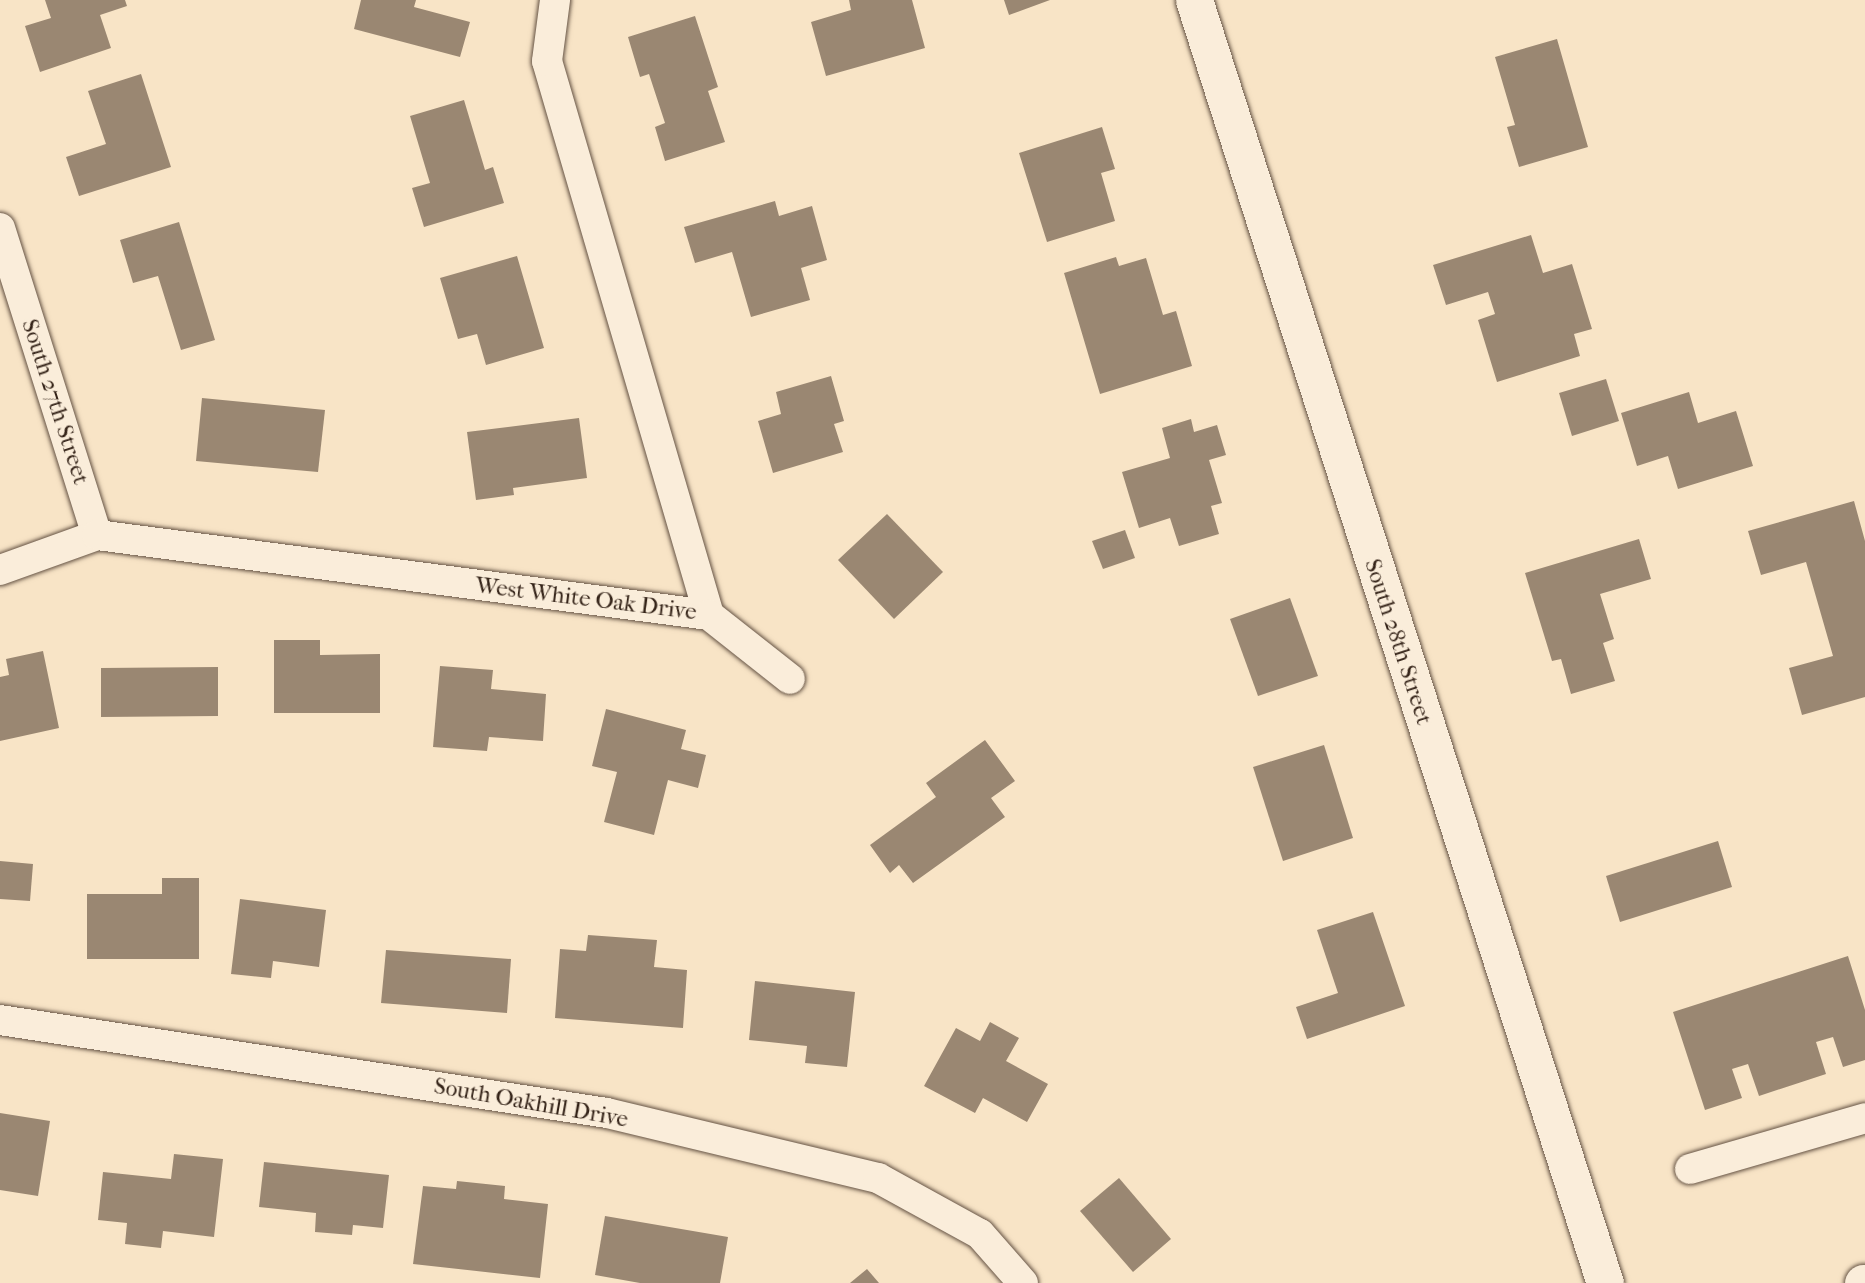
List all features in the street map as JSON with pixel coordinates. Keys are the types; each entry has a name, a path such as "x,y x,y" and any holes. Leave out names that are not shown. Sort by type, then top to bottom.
{"street":[{"name":"West White Oak Drive","path":"0,570 97,535 709,615 547,61 555,0"},
{"name":"South 28th Street","path":"1194,0 1605,1283"},
{"name":"South 27th Street","path":"0,228 97,535"},
{"path":"709,615 790,679"},
{"name":"South Oakhill Drive","path":"0,1020 607,1113 878,1178 980,1234 1023,1283"},
{"path":"1690,1170 1865,1118"}],"building":[{"path":"45,0 125,0 127,6 100,15 111,48 40,72 25,26 51,18"},
{"path":"361,0 416,0 414,7 470,22 460,57 354,29"},
{"path":"849,0 912,0 925,48 826,76 811,22 851,10"},
{"path":"1004,0 1050,0 1009,15"},
{"path":"695,16 718,87 708,91 725,142 665,161 655,127 665,123 649,74 640,77 628,37"},
{"path":"1557,39 1588,147 1519,167 1507,127 1515,125 1495,57"},
{"path":"141,74 171,167 79,196 66,157 106,144 88,91"},
{"path":"464,100 485,170 493,167 504,203 424,227 412,188 430,183 410,116"},
{"path":"1102,127 1115,169 1101,173 1115,221 1047,242 1019,153"},
{"path":"775,201 779,216 812,206 827,260 801,268 810,300 751,317 732,252 695,263 684,227"},
{"path":"179,222 215,340 181,350 158,276 133,283 120,240"},
{"path":"1531,235 1543,273 1572,264 1592,329 1574,334 1580,356 1497,382 1478,320 1495,314 1488,292 1446,305 1433,265"},
{"path":"517,256 544,348 486,365 477,334 458,339 440,278"},
{"path":"1116,257 1119,266 1146,258 1163,315 1176,311 1192,366 1100,394 1064,273"},
{"path":"831,376 844,421 834,424 843,452 773,473 758,421 781,414 776,392"},
{"path":"1606,379 1619,421 1572,436 1559,393"},
{"path":"1689,392 1698,423 1736,411 1753,466 1678,489 1668,456 1637,466 1621,413"},
{"path":"202,398 325,410 318,472 196,461"},
{"path":"579,418 587,478 513,488 514,495 476,500 467,432"},
{"path":"1191,419 1194,432 1217,425 1226,455 1209,460 1222,503 1211,506 1219,534 1179,546 1170,518 1139,528 1122,472 1170,458 1162,428"},
{"path":"1854,501 1865,541 1865,697 1802,715 1789,668 1833,656 1806,562 1761,575 1748,531"},
{"path":"887,514 943,572 894,619 838,560"},
{"path":"1125,530 1135,558 1103,569 1092,541"},
{"path":"1639,539 1651,579 1600,594 1614,639 1603,643 1615,681 1571,694 1561,659 1552,661 1525,573"},
{"path":"1290,598 1318,676 1258,696 1230,619"},
{"path":"274,640 320,640 320,655 380,654 380,713 274,713"},
{"path":"43,651 59,728 0,741 0,677 9,675 6,659"},
{"path":"440,666 493,670 491,689 546,694 543,741 489,737 487,751 433,747"},
{"path":"218,667 218,716 101,717 101,668"},
{"path":"606,709 686,730 681,749 706,755 698,788 668,780 654,835 604,822 617,772 592,766"},
{"path":"985,740 1015,781 991,798 1005,817 913,883 899,865 890,873 870,845 936,797 926,783"},
{"path":"1324,745 1353,838 1283,861 1253,767"},
{"path":"1718,841 1732,887 1620,922 1606,876"},
{"path":"0,861 33,864 30,901 0,899"},
{"path":"162,878 199,878 199,959 87,959 87,894 162,894"},
{"path":"240,899 326,910 319,967 273,961 271,978 231,974"},
{"path":"1373,912 1405,1006 1307,1039 1296,1007 1338,993 1317,930"},
{"path":"588,935 657,940 654,967 687,970 683,1028 555,1018 560,949 586,951"},
{"path":"386,950 511,959 507,1013 381,1003"},
{"path":"1848,956 1865,1010 1865,1060 1843,1067 1833,1037 1816,1042 1826,1074 1759,1096 1748,1064 1732,1069 1742,1098 1705,1110 1673,1012"},
{"path":"755,981 855,992 847,1067 805,1063 807,1046 749,1040"},
{"path":"990,1022 1019,1038 1006,1061 1048,1084 1027,1122 983,1098 975,1113 924,1086 956,1028 980,1041"},
{"path":"0,1113 50,1121 38,1196 0,1190"},
{"path":"174,1154 223,1159 214,1237 163,1231 161,1248 125,1244 127,1223 98,1220 103,1172 171,1179"},
{"path":"264,1162 389,1175 383,1228 353,1225 352,1235 315,1232 316,1213 259,1207"},
{"path":"1119,1178 1171,1239 1133,1272 1080,1211"},
{"path":"457,1181 505,1186 504,1199 548,1204 540,1278 413,1264 423,1186 456,1189"},
{"path":"605,1216 728,1237 720,1283 640,1283 595,1275"},
{"path":"867,1269 879,1283 850,1283"}]}
